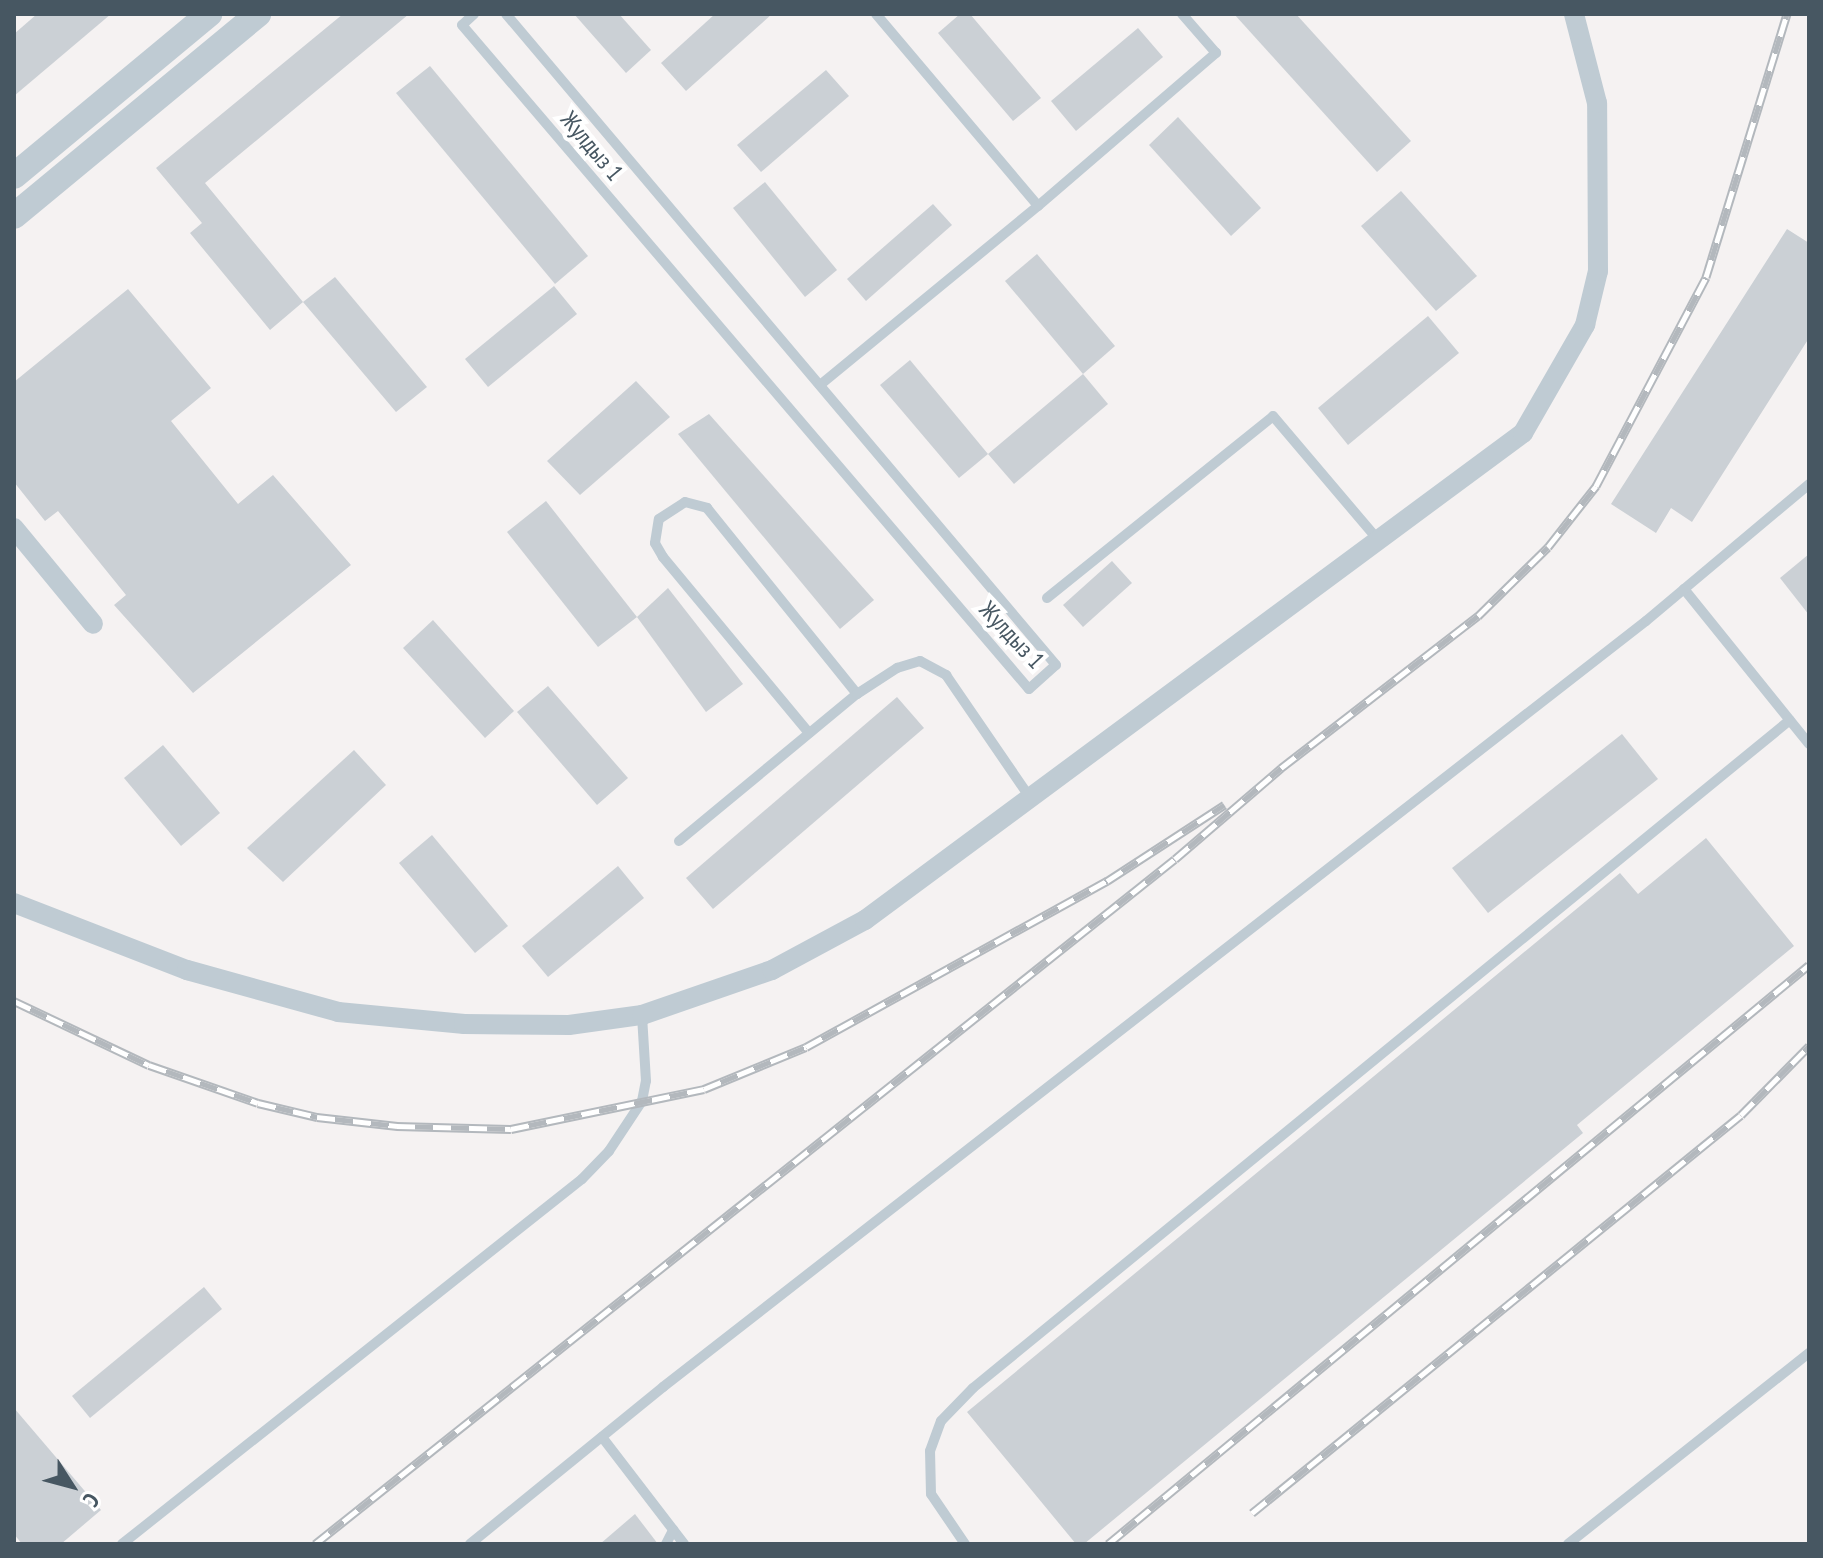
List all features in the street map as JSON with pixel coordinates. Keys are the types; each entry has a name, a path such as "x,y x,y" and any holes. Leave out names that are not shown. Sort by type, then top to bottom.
{"street":[{"path":"14,176 209,14"},
{"path":"14,216 258,14"},
{"path":"14,903 187,970 338,1012 464,1024 569,1025 642,1015 772,970 865,920 1032,801 1523,433 1585,325 1598,271 1597,103 1574,14"},
{"path":"14,528 93,624"}],"lane":[{"name":"Жулдыз 1","path":"474,14 462,25 1029,689 1056,665 506,14"},
{"path":"876,14 1038,206"},
{"path":"820,385 1038,206 1216,53 1182,14"},
{"path":"1047,598 1273,416 1379,541"},
{"path":"470,1544 602,1437 1684,589 1809,484"},
{"path":"809,733 663,557 655,543 659,519 685,502 707,508 857,694"},
{"path":"1684,589 1809,744"},
{"path":"679,841 857,694 897,668 920,661 934,665 1032,801"},
{"path":"965,1544 931,1494 930,1451 941,1421 973,1388 1790,720"},
{"path":"122,1544 582,1179 609,1151 642,1101 646,1081 642,1015"},
{"path":"1568,1544 1809,1353"},
{"path":"602,1437 684,1544"},
{"path":"666,1544 673,1530"}],"building":[{"path":"37,14 111,14 14,96 14,34"},
{"path":"343,14 409,14 205,183 303,302 270,330 190,233 202,223 156,168"},
{"path":"574,14 619,14 651,50 626,73"},
{"path":"715,14 772,14 686,91 661,63"},
{"path":"960,14 970,14 1041,98 1013,121 938,33"},
{"path":"1234,14 1296,14 1411,141 1377,172"},
{"path":"1138,28 1163,57 1076,131 1051,101"},
{"path":"430,66 588,256 555,284 396,93"},
{"path":"826,70 849,96 761,172 737,145"},
{"path":"1178,117 1261,208 1231,236 1149,145"},
{"path":"765,182 837,270 805,297 733,208"},
{"path":"1401,191 1477,276 1436,311 1361,226"},
{"path":"933,204 952,225 866,301 847,279"},
{"path":"1787,229 1809,243 1809,338 1692,522 1671,508 1656,533 1611,504"},
{"path":"1037,254 1115,346 1083,374 1005,281"},
{"path":"335,277 427,387 396,412 303,302"},
{"path":"554,286 577,314 488,387 465,359"},
{"path":"128,289 211,388 171,421 238,504 273,475 351,565 193,693 114,605 126,595 58,511 45,521 14,482 14,382"},
{"path":"1428,316 1459,353 1348,445 1318,408"},
{"path":"910,360 988,454 959,478 880,385"},
{"path":"1083,374 1108,404 1014,484 988,454"},
{"path":"636,381 670,417 580,495 547,461"},
{"path":"709,414 874,600 840,629 678,434"},
{"path":"546,501 637,617 598,647 507,532"},
{"path":"1809,554 1809,615 1780,578"},
{"path":"1112,561 1132,583 1083,627 1063,605"},
{"path":"668,588 743,684 706,712 637,617"},
{"path":"433,620 514,711 485,738 403,648"},
{"path":"548,686 628,778 597,805 517,712"},
{"path":"897,697 924,728 713,909 686,878"},
{"path":"1622,734 1658,779 1488,913 1452,868"},
{"path":"163,745 220,813 181,846 124,778"},
{"path":"354,750 386,785 283,882 247,848"},
{"path":"432,835 508,926 475,953 399,863"},
{"path":"1706,838 1794,946 1577,1125 1583,1133 1084,1544 1076,1544 967,1412 1620,873 1638,894"},
{"path":"618,866 644,898 548,977 522,946"},
{"path":"204,1287 222,1309 90,1418 72,1396"},
{"path":"14,1408 101,1510 61,1544 22,1544 14,1534"},
{"path":"635,1514 658,1544 600,1544"}],"railway":[{"path":"315,1544 1175,859 1281,768 1478,616 1548,547 1596,486 1706,277 1787,14"},
{"path":"14,1001 149,1065 258,1103 317,1117 397,1126 511,1129 704,1089 806,1047 1107,881 1224,805"},
{"path":"1108,1544 1809,965"},
{"path":"1252,1513 1741,1115 1809,1046"}]}
